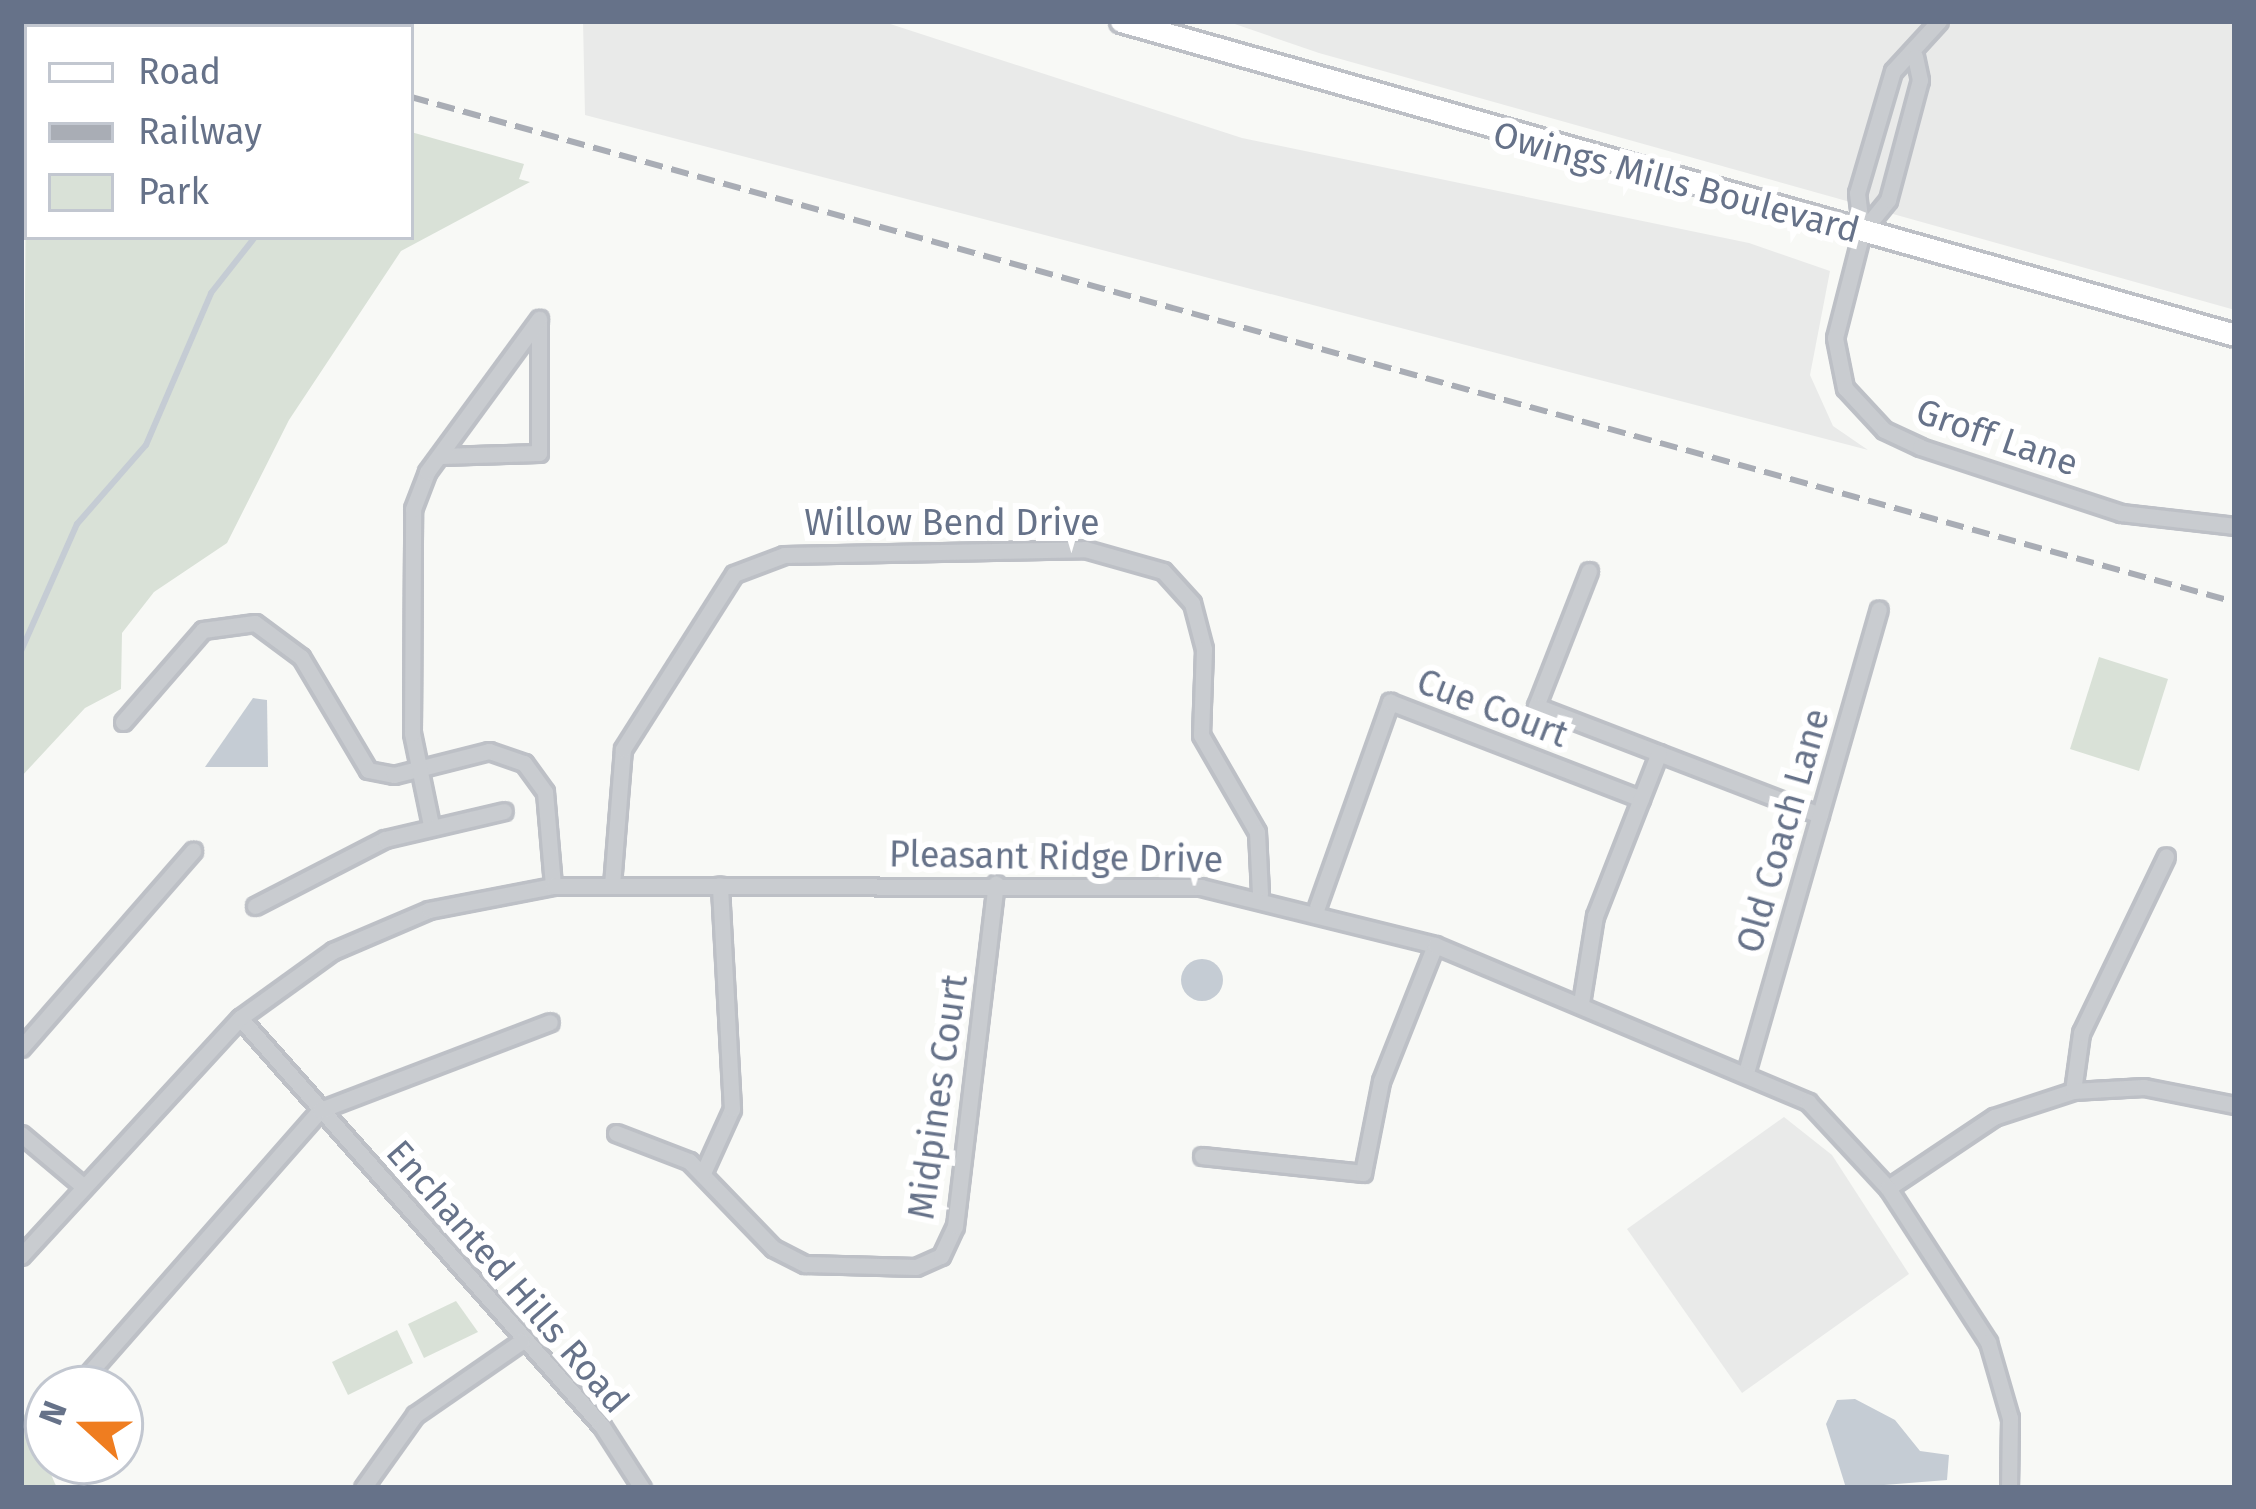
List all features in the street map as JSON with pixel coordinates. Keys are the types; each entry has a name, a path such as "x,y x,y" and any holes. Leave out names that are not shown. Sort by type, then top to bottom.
{"main road":[{"name":"Owings Mills Boulevard","path":"1120,21 2235,335"}],"street":[{"path":"1862,232 1857,193 1893,71 1915,57 1939,21"},
{"path":"1862,232 1888,200 1909,121 1915,57"},
{"path":"1880,112 1909,121"},
{"name":"Groff Lane","path":"1862,232 1835,364 1884,430 2120,513 2235,526"},
{"path":"430,825 415,771 411,531 418,488 440,456 539,319 539,453 440,456"},
{"name":"Willow Bend Drive","path":"612,885 623,749 734,574 784,555 1085,549 1139,559 1192,603 1204,649 1201,734 1257,832 1260,894"},
{"path":"1588,571 1536,706 1820,815"},
{"name":"Old Coach Lane","path":"1748,1069 1879,610"},
{"path":"123,722 203,630 255,623 301,657 358,762 415,771 489,751 524,764 544,792 553,886"},
{"name":"Cue Court","path":"1317,907 1390,702 1641,799"},
{"path":"1581,1003 1595,916 1659,754"},
{"path":"255,906 430,825 503,811"},
{"path":"21,1048 193,851"},
{"path":"2073,1090 2081,1033 2166,856"},
{"name":"Pleasant Ridge Drive","path":"21,1256 240,1018 387,926 553,886 996,883 1260,894 1436,945 1748,1069 1808,1102 1888,1188 1988,1342 2010,1418 2009,1488"},
{"name":"Midpines Court","path":"616,1133 703,1173 773,1248 805,1264 916,1268 941,1256 955,1226 996,883"},
{"path":"703,1173 732,1108 720,885"},
{"path":"1202,1156 1364,1173 1381,1081 1436,945"},
{"name":"Enchanted Hills Road","path":"240,1018 522,1341 642,1488"},
{"path":"96,1365 320,1110 550,1022"},
{"path":"1888,1188 1994,1117 2073,1090 2144,1087 2235,1105"},
{"path":"21,1134 84,1187"},
{"path":"363,1488 416,1415 522,1341"}],"shaded area":[{"path":"583,21 881,21 1242,138 1749,243 1830,271 1810,375 1833,426 1868,450 585,115"},
{"path":"1226,21 2235,21 2235,310 1319,53"},
{"path":"253,698 267,700 268,767 205,767"},
{"path":"1202,959 1217,965 1223,980 1217,995 1202,1001 1187,995 1181,980 1187,965"},
{"path":"1784,1117 1832,1155 1909,1274 1742,1393 1627,1229"},
{"path":"1855,1399 1895,1420 1920,1451 1949,1455 1947,1480 1846,1488 1826,1424 1837,1400"}],"green space":[{"path":"414,133 524,164 519,179 530,182 401,251 289,420 227,543 154,592 122,633 121,689 85,708 21,777 25,240 414,240"},
{"path":"2099,657 2168,679 2139,771 2070,749"},
{"path":"456,1301 478,1332 424,1358 408,1324"},
{"path":"397,1330 413,1363 348,1395 332,1362"},
{"path":"21,1407 24,1485 57,1488 21,1488"}],"waterway":[{"path":"21,651 77,524 146,445 211,293 253,240"}],"railway":[{"path":"135,21 146,24"},
{"path":"414,98 2235,602"}]}
